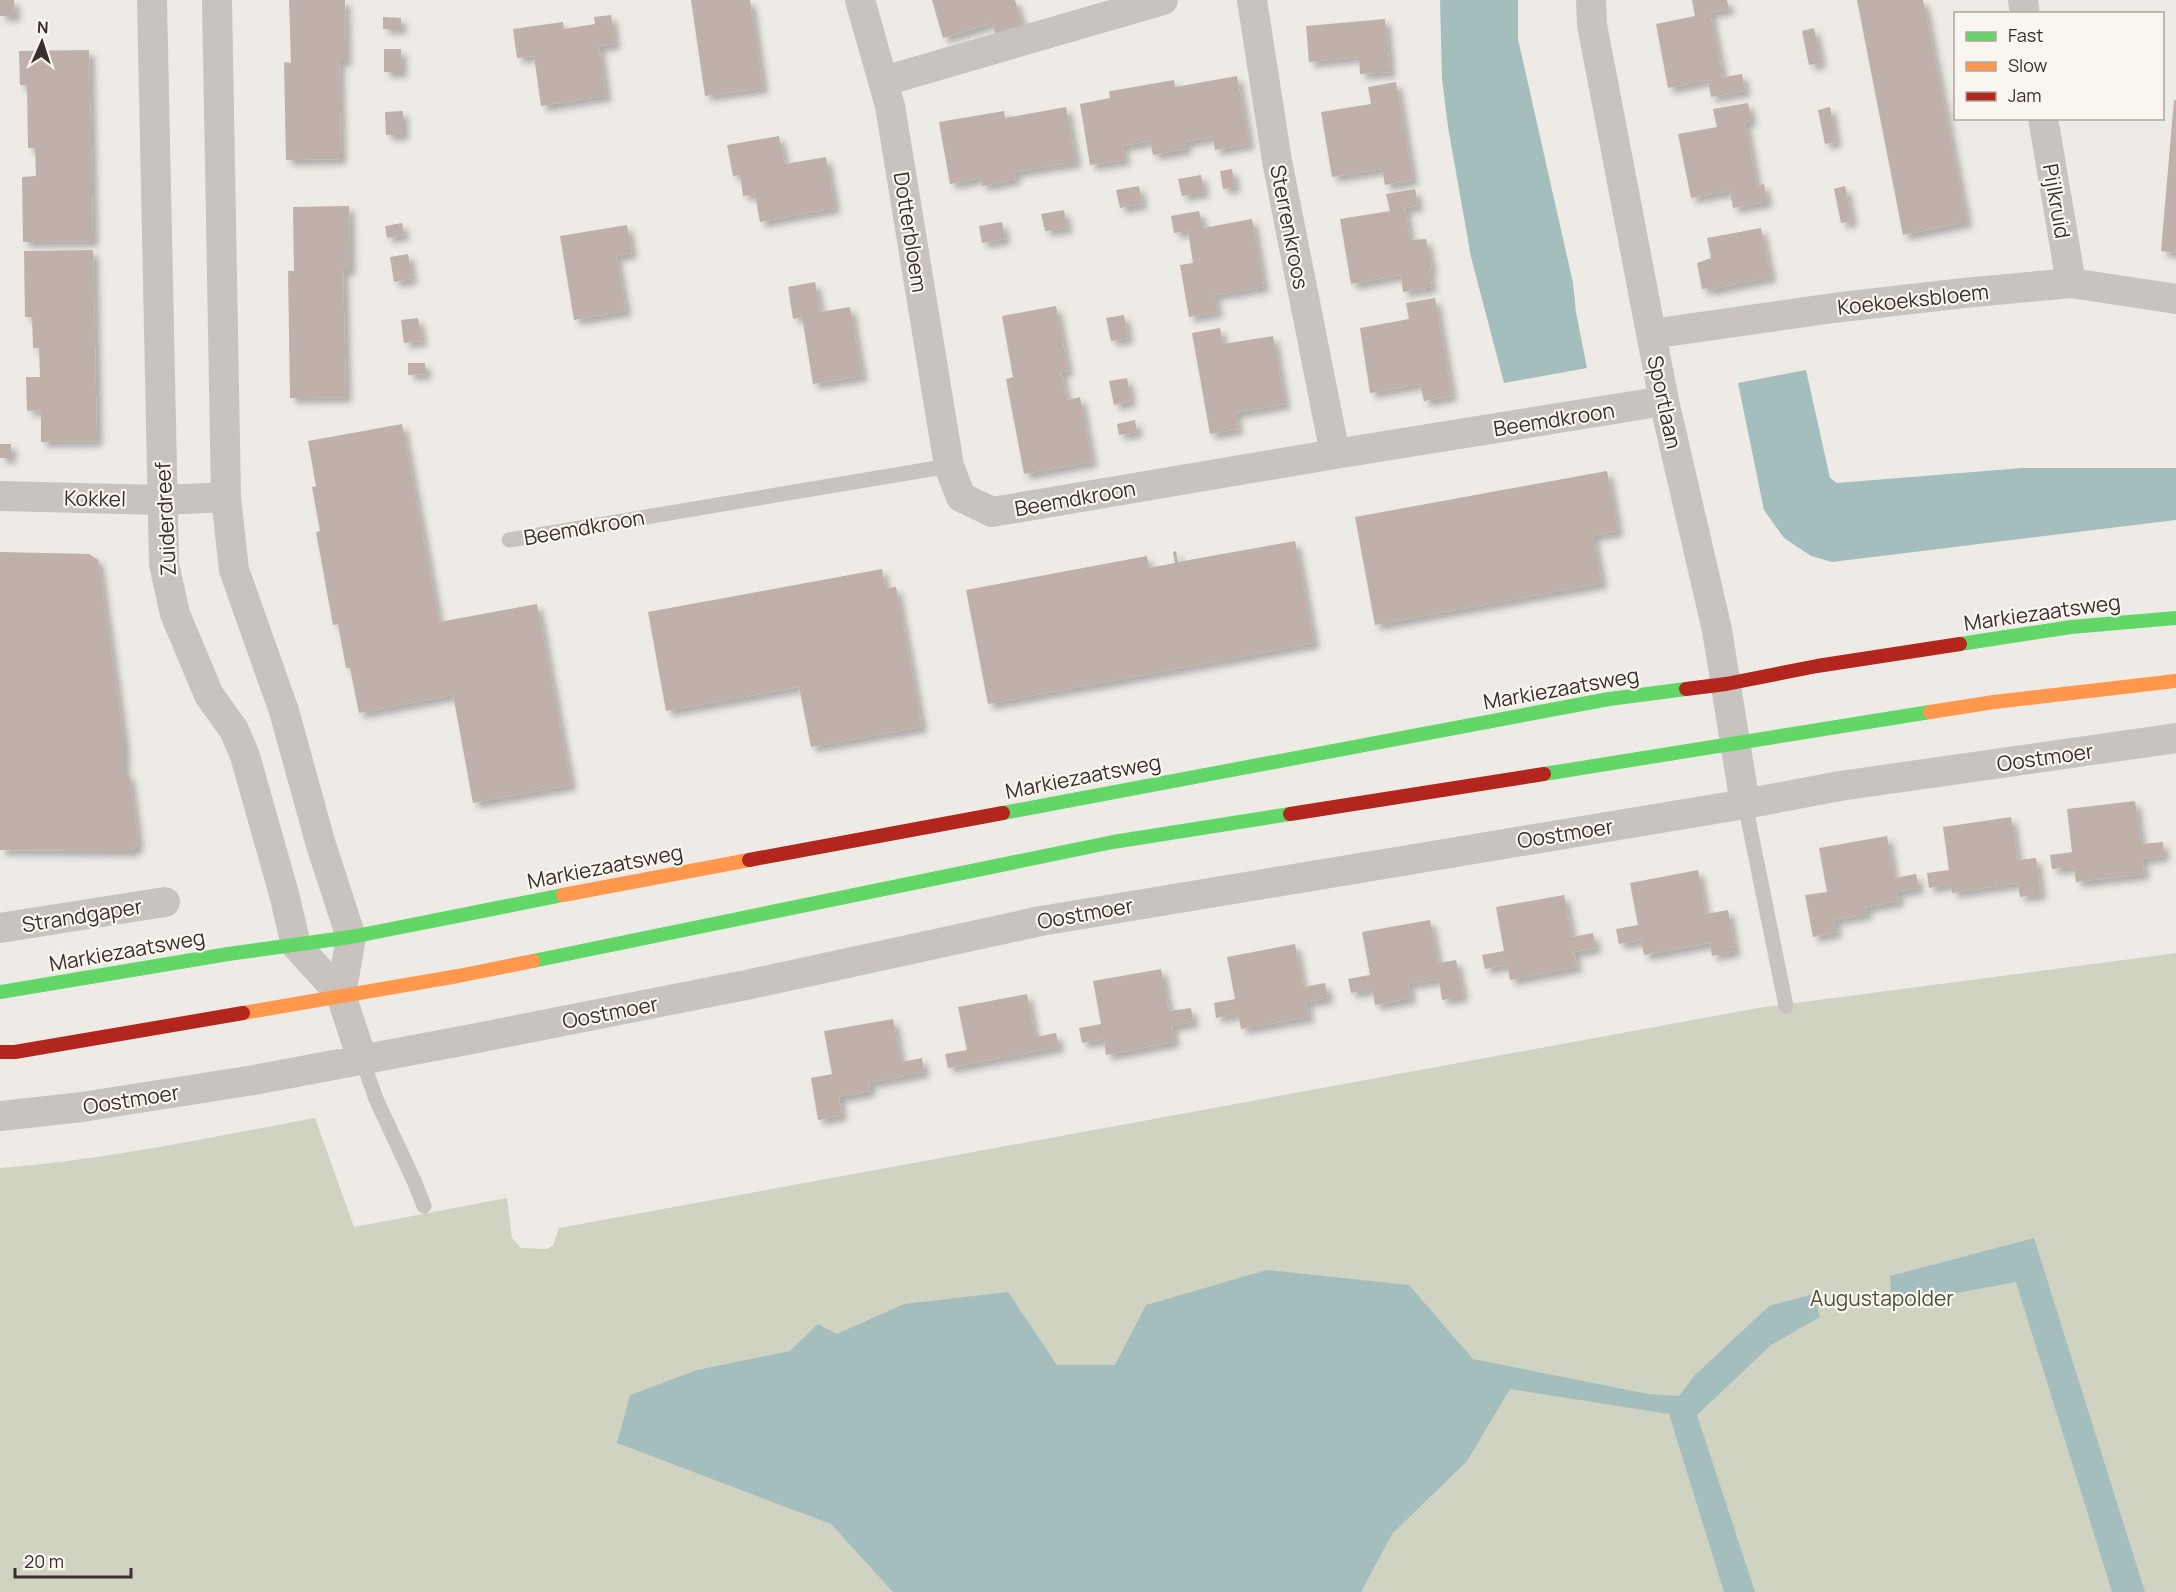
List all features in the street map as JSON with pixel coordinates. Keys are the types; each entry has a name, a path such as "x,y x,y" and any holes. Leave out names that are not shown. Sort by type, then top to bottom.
{"main road":[{"name":"Markiezaatsweg","path":"0,992 351,937 448,916 1609,699 1726,684 1817,666 2071,627 2176,618"},
{"path":"0,1052 15,1052 458,976 1113,842 1994,702 2176,681"}],"street":[{"name":"Zuiderdreef","path":"153,0 164,564 175,614 208,695 234,730 245,756 296,945 341,995 362,1059"},
{"name":"Zuiderdreef","path":"217,0 226,497 234,570 284,711 321,845 351,937 341,995"},
{"name":"Dotterbloem","path":"860,0 890,106 949,466"},
{"path":"884,81 1163,0"},
{"name":"Sterrenkroos","path":"1251,0 1277,161 1335,454"},
{"name":"Sportlaan","path":"1591,0 1592,25 1664,401 1717,630 1745,804"},
{"name":"Pijlkruid","path":"2043,120 2071,284"},
{"name":"Koekoeksbloem","path":"1651,334 1833,308 2071,284 2176,299"},
{"name":"Beemdkroon","path":"949,466 961,497 992,512 1664,401"},
{"name":"Kokkel","path":"0,496 162,500 226,497"},
{"name":"Oostmoer","path":"0,1116 105,1103 254,1080 746,985 1041,921 1745,804 1840,786 2176,738"},
{"name":"Strandgaper","path":"0,928 165,902"}],"lane":[{"name":"Beemdkroon","path":"509,540 949,466"},
{"path":"1745,804 1786,1006"},
{"path":"362,1059 376,1099 416,1183 423,1206"}],"green space":[{"name":"Augustapolder","path":"2176,953 2176,1592 0,1592 0,1168 119,1154 315,1118 354,1227 507,1198 512,1238 521,1248 547,1249 553,1246 559,1228 1758,1008"}],"water":[{"path":"1440,0 1518,0 1518,39 1573,283 1587,368 1504,383 1471,257 1448,127 1442,79"},
{"path":"1806,370 1830,478 1837,483 2022,468 2176,468 2176,520 1832,562 1811,556 1784,538 1764,510 1738,383"},
{"path":"2034,1238 2145,1592 2112,1592 2016,1282 1892,1305 1890,1276"},
{"path":"1267,1270 1409,1285 1473,1359 1648,1394 1679,1396 1695,1375 1769,1306 1814,1294 1820,1317 1771,1345 1697,1415 1755,1592 1724,1592 1669,1414 1510,1389 1467,1461 1392,1534 1361,1592 893,1592 831,1524 617,1443 630,1395 697,1370 790,1351 818,1324 837,1334 904,1304 1008,1292 1057,1365 1115,1365 1146,1305"}],"building":[{"path":"0,0 14,0 15,16 0,16"},
{"path":"289,0 345,0 346,61 339,61 341,159 286,160 284,62 291,63"},
{"path":"691,0 750,0 763,88 705,96"},
{"path":"932,0 1015,0 1024,31 997,39 992,23 943,38"},
{"path":"1692,0 1727,0 1729,9 1710,13 1723,77 1742,74 1745,91 1711,97 1708,80 1668,88 1656,24 1695,16"},
{"path":"1857,0 1923,0 1967,222 1903,235"},
{"path":"611,15 615,44 599,46 606,96 541,106 534,56 517,58 513,29 563,22 564,29 595,24 594,17"},
{"path":"383,17 401,18 401,29 383,29"},
{"path":"1385,19 1390,72 1360,74 1359,57 1309,62 1306,26"},
{"path":"1814,28 1821,63 1809,65 1802,31"},
{"path":"384,49 401,49 402,72 384,72"},
{"path":"89,50 93,241 23,242 22,177 36,176 35,148 28,148 27,85 20,85 19,51"},
{"path":"1237,76 1249,144 1215,150 1213,137 1185,142 1186,149 1153,155 1150,141 1122,146 1125,160 1090,165 1080,104 1110,98 1109,91 1174,80 1175,87"},
{"path":"1396,82 1413,180 1385,185 1382,169 1332,177 1321,112 1371,104 1368,87"},
{"path":"2174,100 2176,100 2176,253 2161,251"},
{"path":"1748,103 1751,120 1745,122 1757,186 1764,184 1767,202 1733,208 1730,191 1691,198 1678,134 1717,127 1713,109"},
{"path":"1066,107 1076,162 1014,172 1016,179 982,186 981,178 950,184 939,122 1004,111 1005,118"},
{"path":"1830,107 1836,142 1825,144 1818,110"},
{"path":"403,111 403,135 386,135 385,112"},
{"path":"779,136 785,164 826,157 835,208 760,222 755,194 743,196 740,175 733,176 727,145"},
{"path":"1232,169 1235,187 1223,189 1220,171"},
{"path":"1201,175 1204,192 1182,196 1178,179"},
{"path":"1139,186 1142,204 1120,208 1116,190"},
{"path":"1845,186 1852,221 1841,223 1834,189"},
{"path":"1415,189 1418,206 1405,208 1410,240 1426,239 1432,269 1429,270 1432,287 1403,292 1401,275 1351,284 1340,219 1390,211 1386,194"},
{"path":"349,206 350,270 343,270 346,397 290,398 288,271 294,271 293,207"},
{"path":"1064,210 1067,228 1045,231 1041,214"},
{"path":"1199,211 1203,228 1252,219 1264,287 1214,295 1218,312 1189,317 1180,265 1193,263 1188,231 1174,233 1171,216"},
{"path":"1002,222 1005,239 982,243 979,226"},
{"path":"402,223 404,235 387,238 385,226"},
{"path":"627,225 632,253 616,256 626,311 574,320 560,236"},
{"path":"1761,228 1771,277 1708,290 1708,288 1702,289 1697,263 1711,258 1707,238"},
{"path":"93,250 97,441 41,442 41,410 27,411 26,377 40,377 39,348 33,348 32,317 25,317 24,251"},
{"path":"408,254 412,279 394,282 390,257"},
{"path":"815,282 820,312 850,307 862,376 813,384 802,317 793,319 788,287"},
{"path":"1435,298 1452,396 1424,401 1420,384 1370,393 1360,328 1409,319 1406,303"},
{"path":"1056,306 1068,371 1061,372 1067,400 1080,397 1092,462 1024,474 1006,379 1013,377 1002,316"},
{"path":"1124,315 1128,338 1111,341 1106,318"},
{"path":"418,318 422,341 404,343 401,320"},
{"path":"1220,328 1223,344 1273,336 1285,404 1235,413 1238,429 1210,434 1192,333"},
{"path":"408,363 425,363 426,374 408,375"},
{"path":"1127,378 1131,401 1114,405 1109,381"},
{"path":"1135,420 1137,432 1119,435 1117,424"},
{"path":"402,424 439,622 537,604 571,785 473,803 453,695 359,713 350,668 346,668 338,624 333,625 316,532 320,531 312,487 316,486 308,441"},
{"path":"0,444 11,444 11,458 0,458"},
{"path":"1607,471 1618,531 1593,536 1602,583 1375,625 1355,517"},
{"path":"1295,541 1314,643 988,704 966,590 1147,556 1149,568 1175,563 1173,552 1176,551 1178,562"},
{"path":"0,552 89,554 98,560 124,741 124,774 129,774 138,840 137,846 131,851 0,850"},
{"path":"882,569 885,588 896,587 922,727 811,747 799,687 666,711 648,612"},
{"path":"2135,801 2141,844 2163,842 2164,856 2142,859 2144,874 2076,882 2074,867 2052,869 2050,855 2072,852 2067,809"},
{"path":"2011,817 2018,860 2036,858 2041,894 2020,897 2018,883 1952,893 1951,884 1929,888 1927,873 1949,870 1943,827"},
{"path":"1887,836 1894,878 1916,874 1919,888 1897,892 1899,901 1866,907 1867,914 1834,920 1837,932 1813,937 1805,895 1827,892 1819,848"},
{"path":"1698,870 1706,914 1728,910 1735,951 1712,956 1710,943 1644,955 1641,940 1619,944 1616,929 1638,925 1630,883"},
{"path":"1564,895 1572,937 1593,933 1596,948 1574,952 1577,967 1510,980 1507,965 1485,969 1482,955 1504,951 1496,907"},
{"path":"1430,920 1438,963 1456,960 1463,996 1442,1000 1439,979 1408,984 1411,998 1375,1005 1372,989 1351,993 1348,979 1370,975 1362,932"},
{"path":"1295,944 1303,987 1325,983 1328,998 1306,1002 1309,1017 1241,1029 1238,1014 1216,1018 1214,1003 1235,999 1227,957"},
{"path":"1161,969 1169,1011 1191,1008 1193,1022 1172,1026 1174,1042 1106,1055 1104,1039 1082,1043 1079,1028 1101,1024 1093,981"},
{"path":"1027,994 1035,1037 1056,1033 1059,1047 948,1068 945,1054 967,1050 958,1007"},
{"path":"893,1019 901,1062 922,1058 924,1072 869,1083 870,1091 839,1097 842,1115 818,1120 811,1078 832,1074 824,1031"}],"traffic: fast":[{"path":"1960,644 2071,627 2176,618"},
{"path":"1003,813 1609,699 1686,689"},
{"path":"1544,774 1930,712"},
{"path":"533,961 1113,842 1290,814"},
{"path":"0,992 228,954 351,937 563,895"}],"traffic: slow":[{"path":"1930,712 1994,702 2176,681"},
{"path":"563,895 749,860"},
{"path":"243,1013 533,961"}],"traffic: jam":[{"path":"1686,689 1960,644"},
{"path":"1290,814 1544,774"},
{"path":"749,860 1003,813"},
{"path":"0,1052 15,1052 243,1013"}]}
